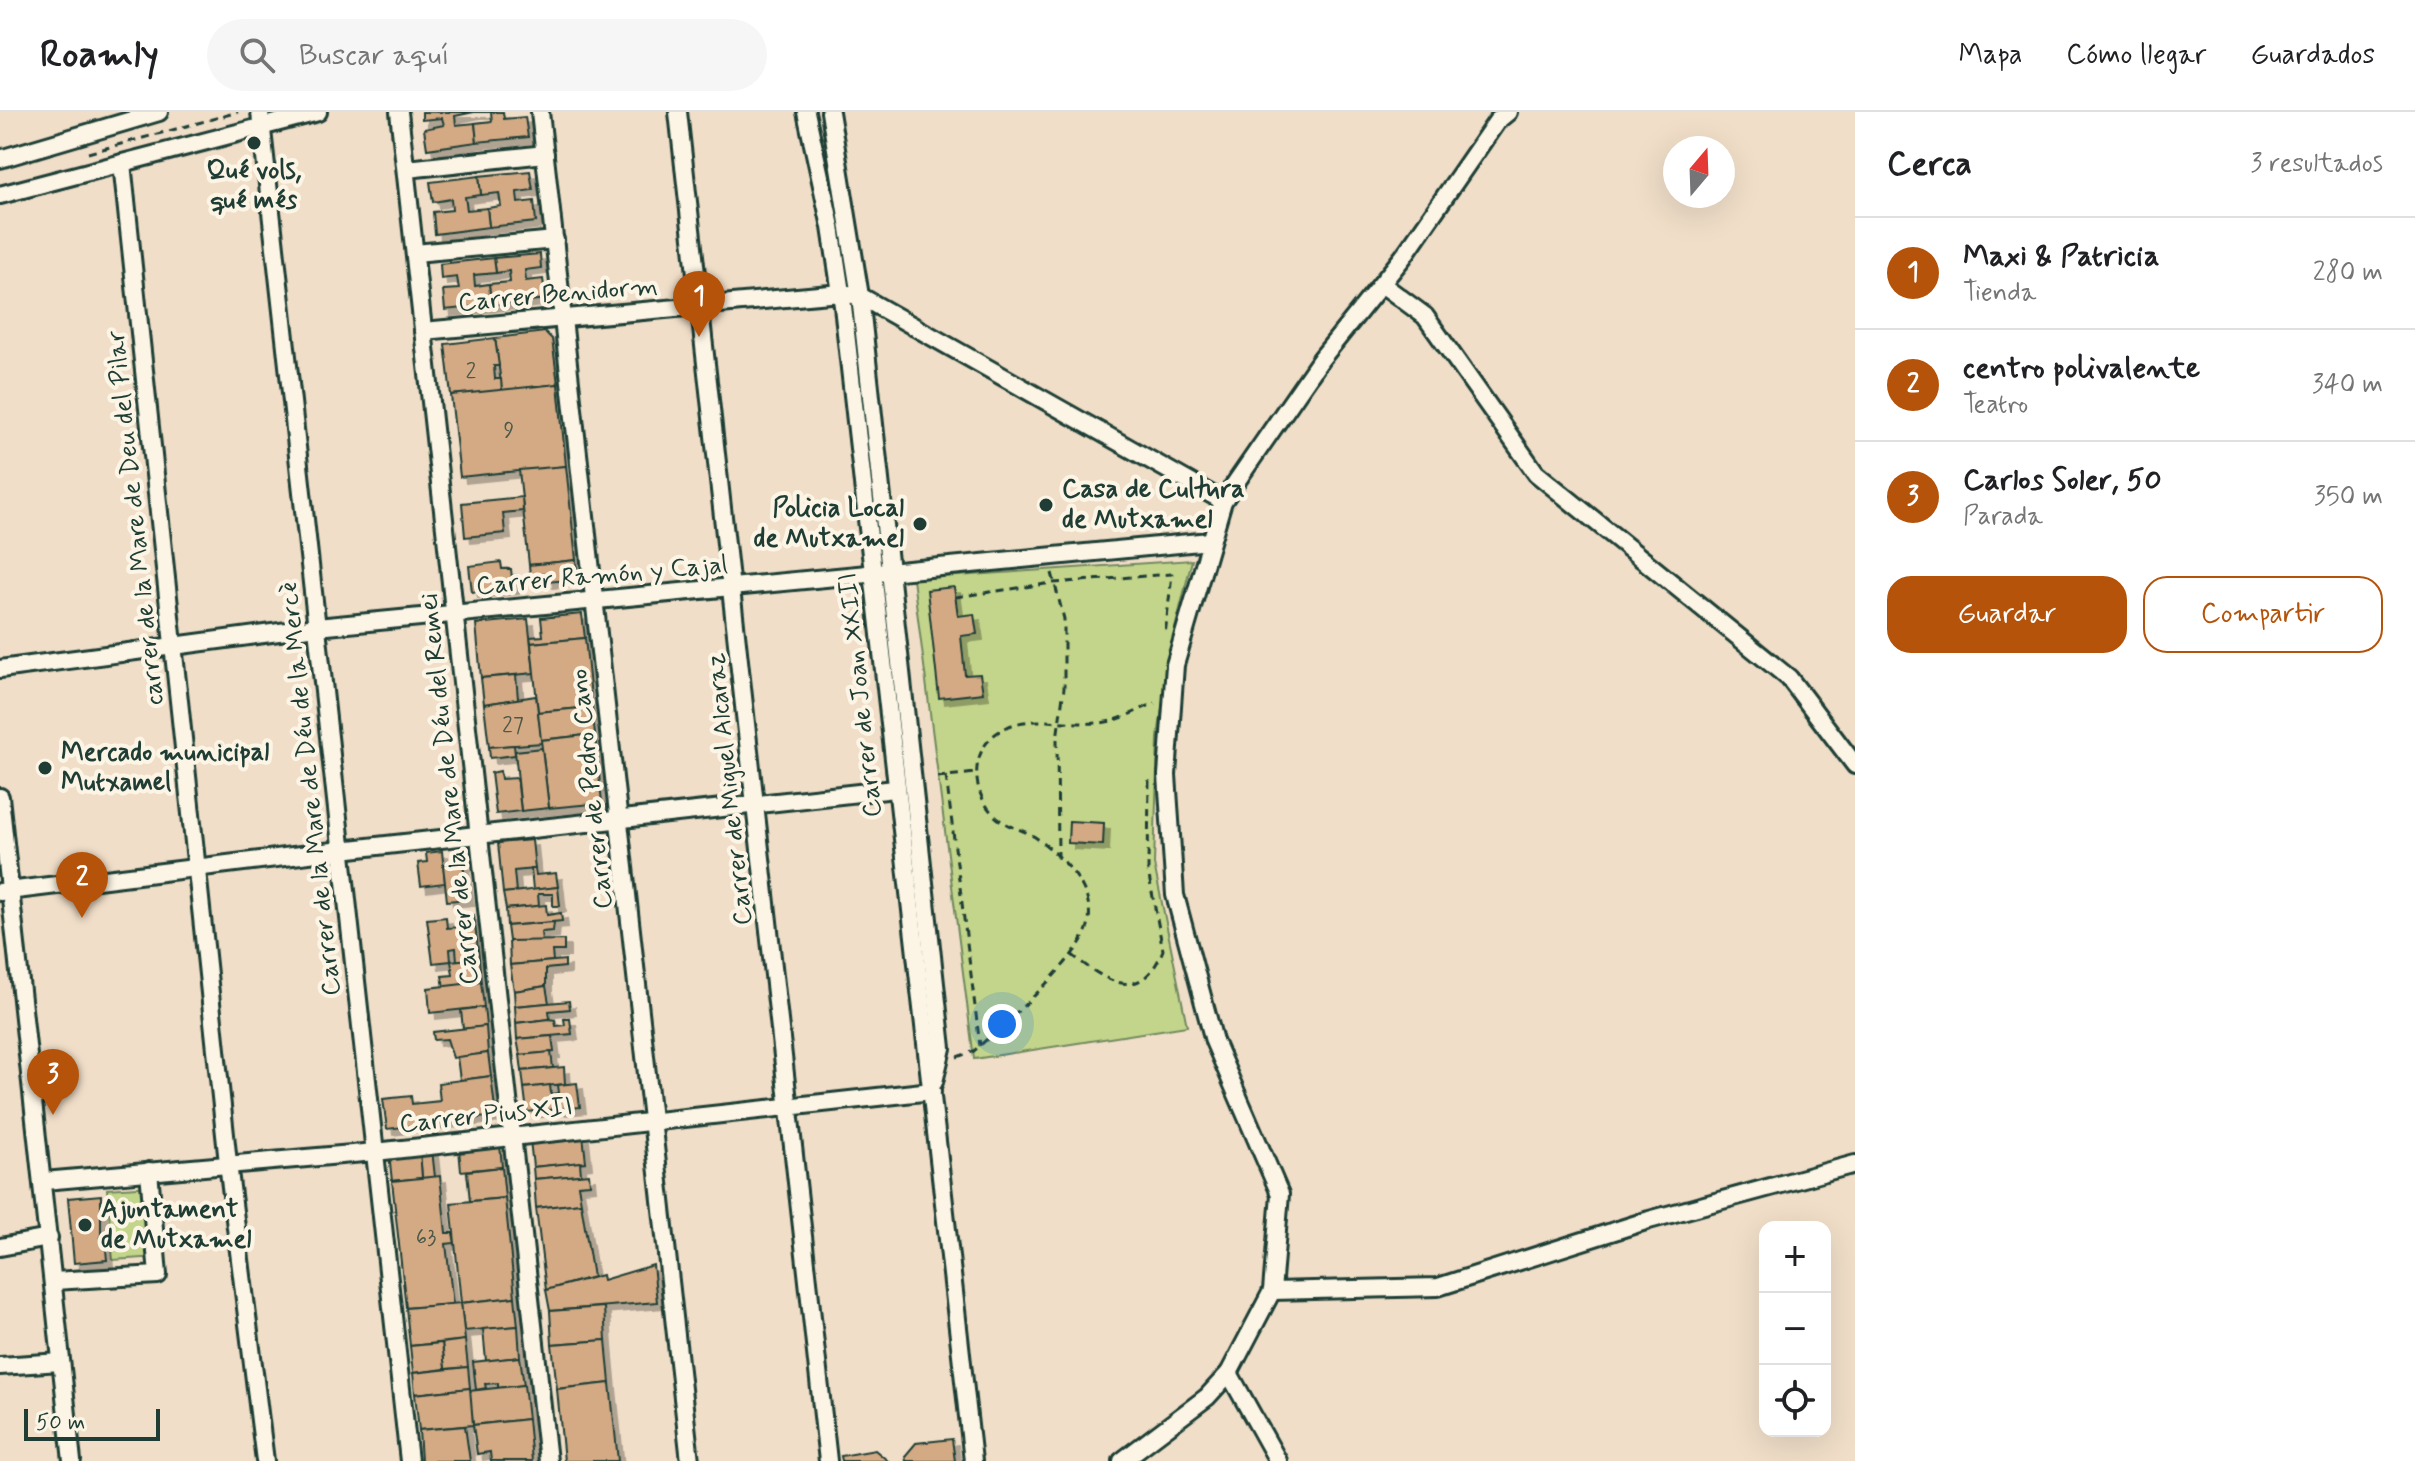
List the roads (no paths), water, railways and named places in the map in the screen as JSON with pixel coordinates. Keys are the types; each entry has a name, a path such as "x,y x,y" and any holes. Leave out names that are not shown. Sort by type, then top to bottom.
{"street":[{"path":"0,159 159,112"},
{"path":"0,195 122,163 261,120 318,112"},
{"name":"Carrer de la Mare de Déu del Remei","path":"399,112 548,1461"},
{"name":"Carrer de Pedro Cano","path":"540,112 690,1461"},
{"name":"Carrer de Miguel Alcaraz","path":"678,112 828,1461"},
{"name":"Carrer de Joan XXIII","path":"806,112 842,299 973,1461"},
{"name":"Carrer de Joan XXIII","path":"830,112 860,296 942,1048 932,1091"},
{"path":"1122,1461 1207,1397 1229,1373 1272,1291 1280,1194 1214,1041 1175,895 1167,775 1175,665 1210,541 1223,501 1321,359 1383,285 1497,121 1508,112"},
{"name":"Carrer de la Mare de Déu de la Mercè","path":"261,120 409,1461"},
{"path":"407,169 545,154"},
{"name":"carrer de la Mare de Deu del Pilar","path":"122,163 228,1163 265,1461"},
{"path":"415,253 555,240"},
{"path":"1383,285 1425,316 1536,473 1789,678 1855,765"},
{"path":"842,299 860,296 1223,501"},
{"name":"Carrer Benidorm","path":"423,331 701,306 842,299"},
{"name":"Carrer Ramón y Cajal","path":"0,669 175,649 317,627 1210,541"},
{"path":"5,891 479,834 895,789"},
{"path":"0,797 5,891 44,1181 72,1461"},
{"name":"Carrer Pius XII","path":"44,1181 375,1152 932,1091"},
{"path":"1272,1291 1438,1287 1649,1220 1855,1164"},
{"path":"53,1281 158,1275 149,1171"},
{"path":"0,1247 49,1238"},
{"path":"0,1366 61,1362"},
{"path":"1229,1373 1278,1461"}],"place":[{"name":"Qué vols, qué més","path":"254,143"},
{"name":"Maxi & Patricia","path":"699,337"},
{"name":"Casa de Cultura de Mutxamel","path":"1046,505"},
{"name":"Policia Local de Mutxamel","path":"920,524"},
{"name":"Mercado municipal Mutxamel","path":"45,768"},
{"name":"centro polivalente","path":"82,918"},
{"name":"Carlos Soler, 50","path":"53,1115"},
{"name":"Ajuntament de Mutxamel","path":"85,1225"}]}
